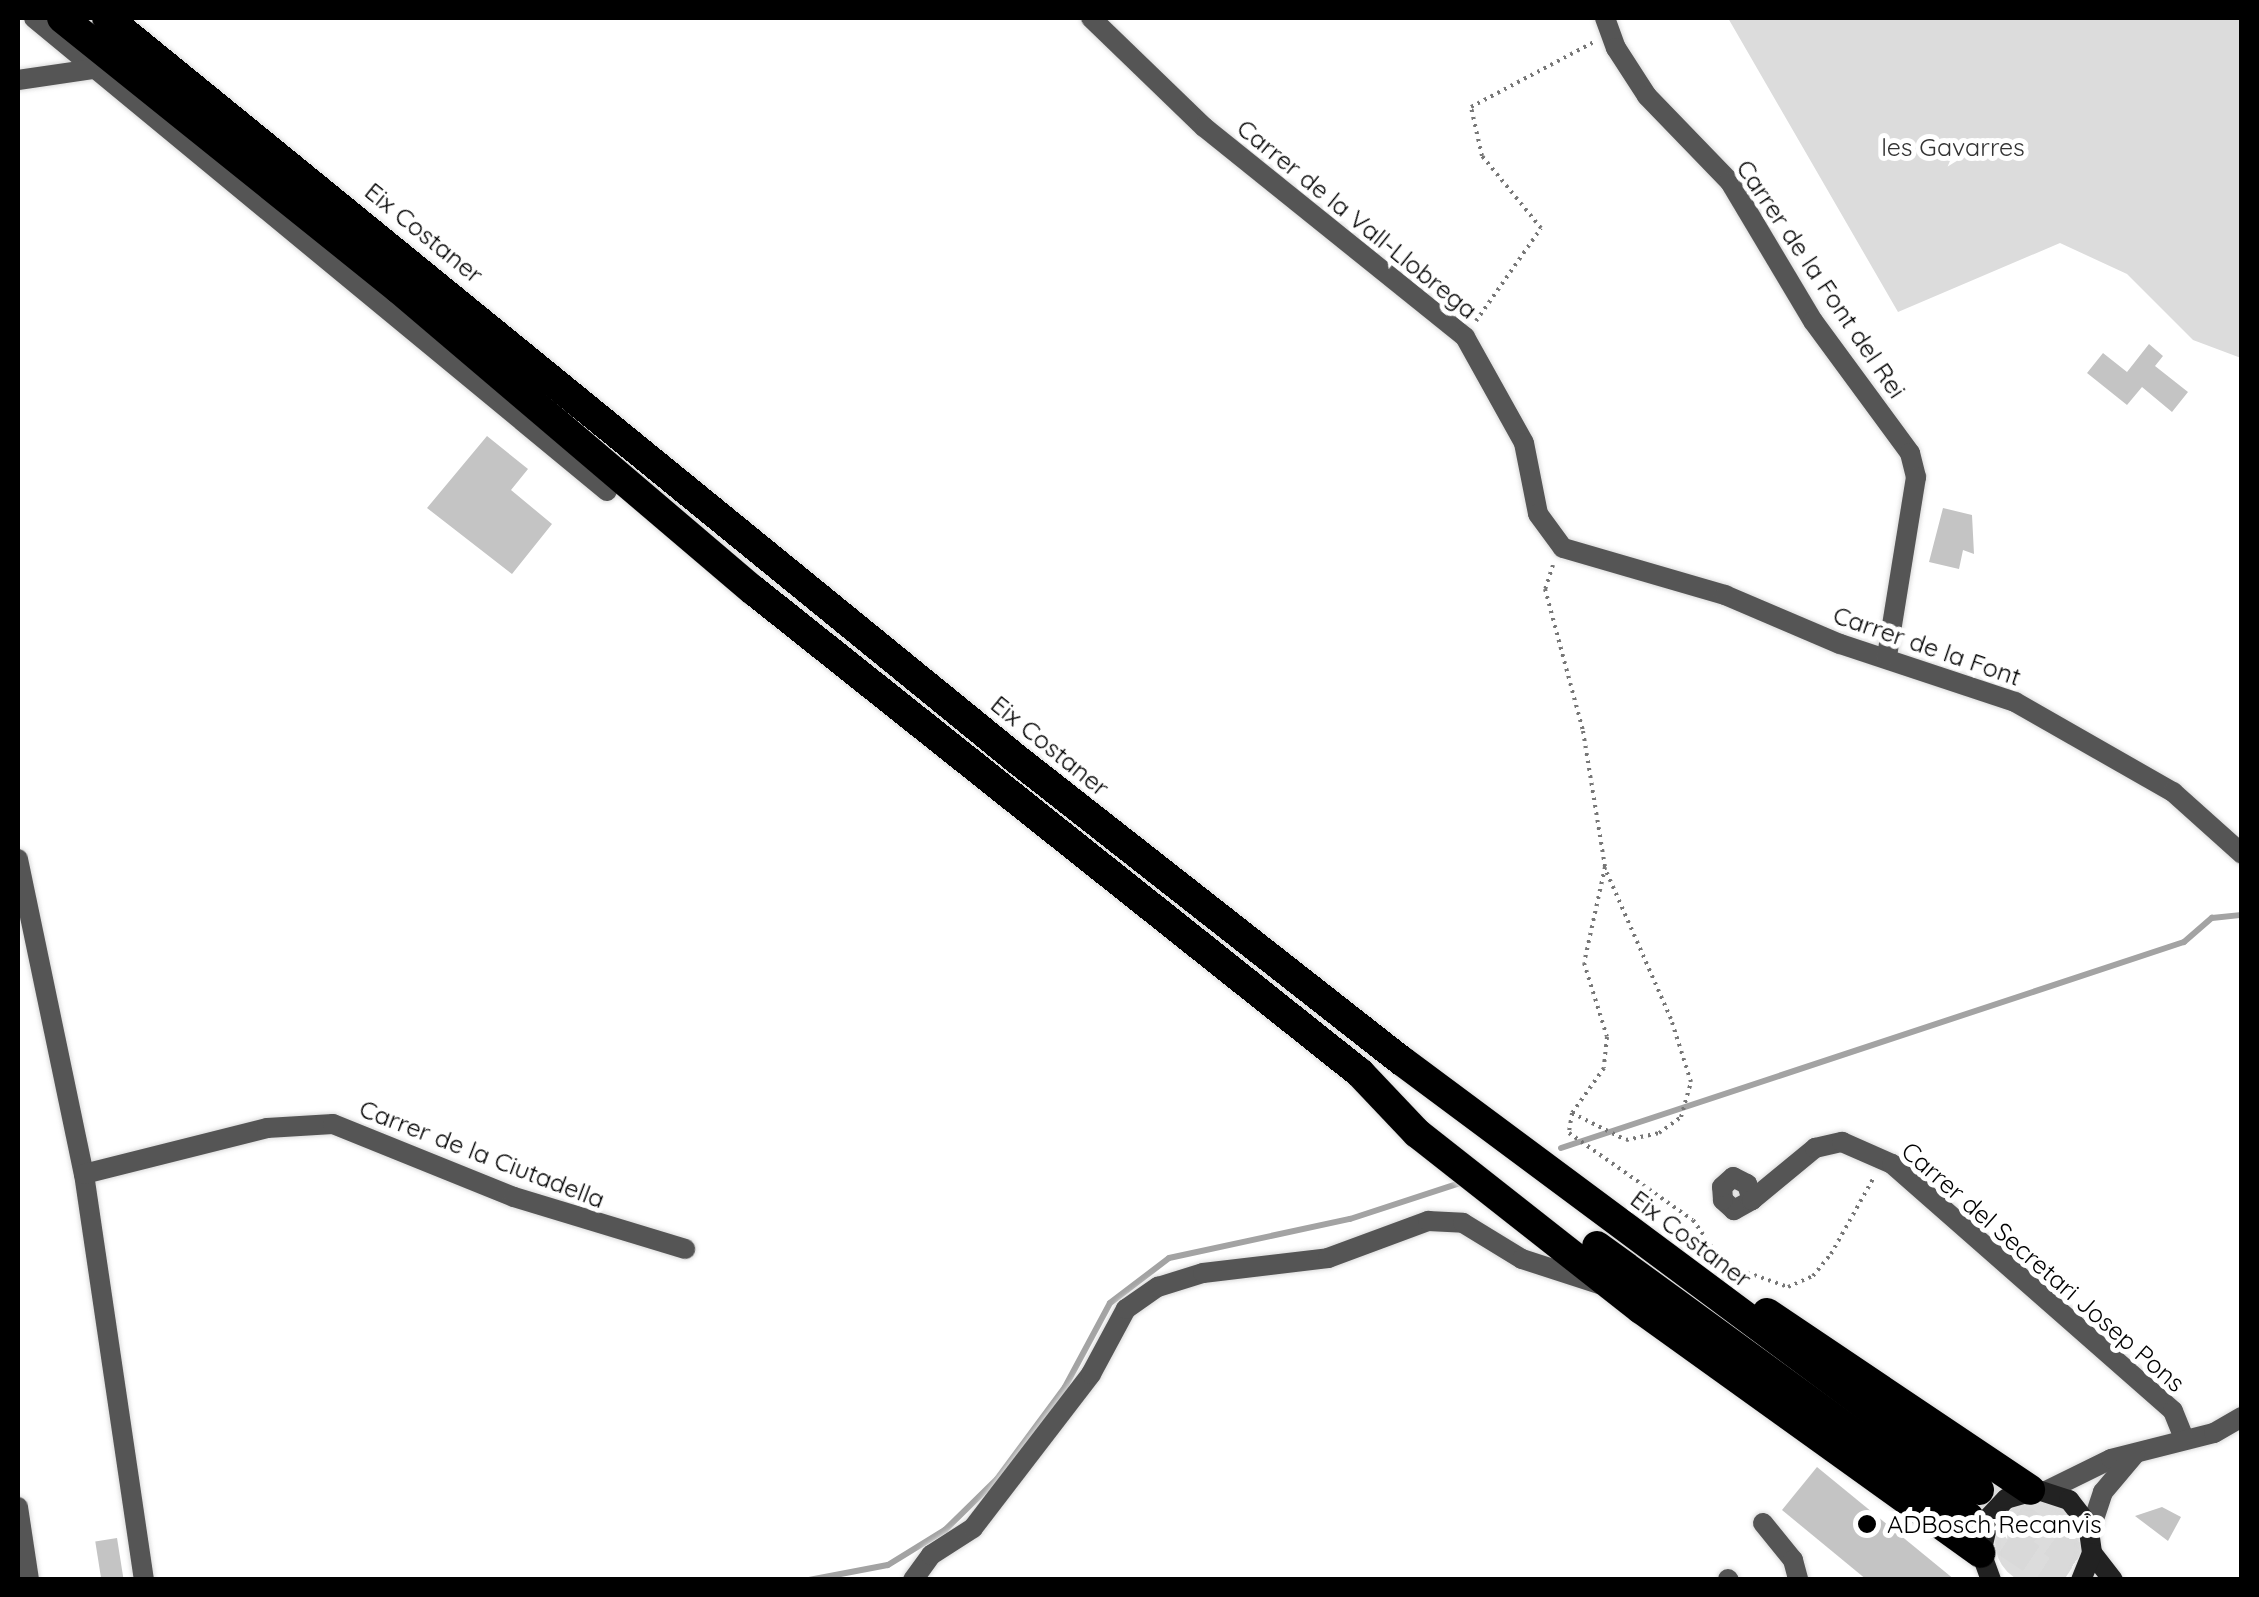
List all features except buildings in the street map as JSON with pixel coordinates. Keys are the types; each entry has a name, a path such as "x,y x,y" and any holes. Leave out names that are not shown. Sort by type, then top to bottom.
{"highway":[{"path":"62,18 399,289 753,590 1360,1073 1417,1133 1986,1572"},
{"name":"Eix Costaner","path":"107,18 932,690 1402,1062 1974,1504 1360,1073"},
{"path":"139,18 840,600 932,690"},
{"path":"608,492 753,590"},
{"path":"1402,1062 1442,1075 1743,1297 2038,1490"}],"main road":[{"path":"1986,1572 1988,1517 2006,1499 2038,1490 2076,1506 2090,1531 2092,1553 2080,1580"},
{"path":"2092,1553 2113,1580"}],"street":[{"path":"34,18 608,492"},
{"name":"Carrer de la Vall-Llobrega","path":"1091,18 1204,127 1465,337 1524,443 1538,514 1563,548"},
{"name":"Carrer de la Font del Rei","path":"1608,25 1647,96 1730,182 1813,321 1910,454 1916,477 1887,656"},
{"path":"18,58 42,76"},
{"path":"18,80 99,68"},
{"name":"Carrer de la Font","path":"1563,548 1725,595 1840,644 1887,656 2015,702 2174,792 2242,854"},
{"path":"18,860 84,1174 144,1580"},
{"name":"Carrer de la Ciutadella","path":"84,1174 315,1122 372,1137 574,1218 685,1248"},
{"name":"Carrer del Secretari Josep Pons","path":"1752,1200 1815,1148 1842,1142 1892,1164 2161,1400 2183,1426 2185,1440"},
{"path":"913,1580 931,1555 973,1528 1091,1374 1126,1309 1158,1288 1203,1272 1328,1258 1428,1221 1463,1223 1522,1259 1592,1280 1642,1309"},
{"path":"2038,1490 2242,1417"},
{"path":"2090,1531 2102,1492 2136,1453"},
{"path":"18,1508 29,1580"},
{"path":"1762,1523 1793,1560 1798,1579 1816,1580"}],"path":[{"path":"1465,337 1541,228 1482,156 1471,108 1608,25"},
{"path":"1563,548 1545,589 1583,731 1605,867 1672,1019 1691,1082 1681,1118 1659,1134 1626,1140 1572,1114"},
{"path":"1605,867 1584,963 1607,1037 1606,1052 1592,1094 1572,1114 1569,1133 1692,1220 1714,1250 1763,1283 1788,1287 1813,1276 1839,1241 1875,1176 1870,1153"}],"green space":[{"name":"les Gavarres","path":"1728,18 2241,18 2241,358 2193,340 2127,274 2060,243 1898,312"},
{"path":"2029,1500 2045,1500 2061,1507 2072,1518 2079,1542 2076,1558 2067,1572 2045,1584 2029,1584 2013,1577 2002,1566 1995,1550 1995,1534 2002,1518 2013,1507"}],"waterway":[{"path":"1561,1148 2184,942 2212,918 2242,915"},
{"path":"809,1580 888,1565 945,1530 997,1479 1065,1387 1110,1303 1169,1258 1350,1219 1457,1184"}],"tunnel":[{"path":"1979,1490 2107,1580"},
{"path":"1969,1517 2064,1580"}],"place":[{"name":"ADBosch Recanvis","path":"1867,1524"}]}
